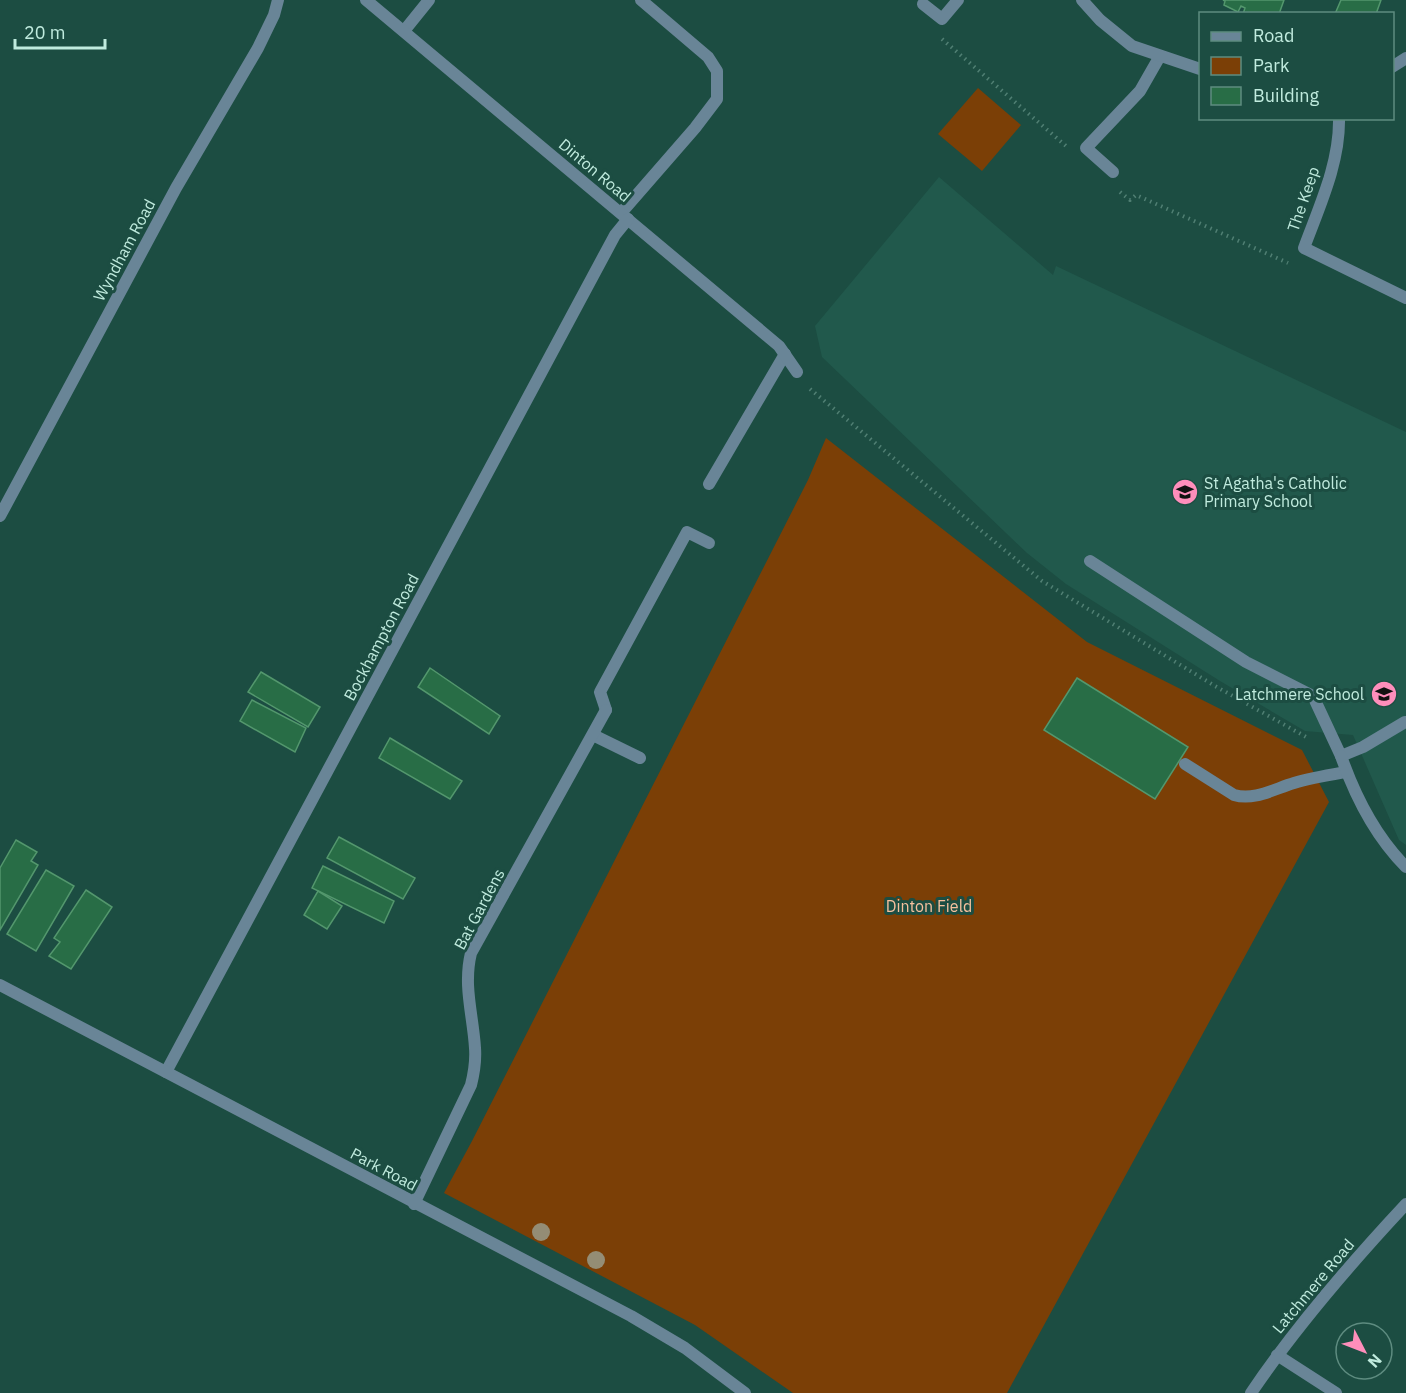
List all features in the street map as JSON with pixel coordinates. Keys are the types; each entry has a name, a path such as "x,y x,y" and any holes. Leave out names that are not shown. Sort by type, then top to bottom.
{"street":[{"name":"Wyndham Road","path":"0,516 176,188 258,48 274,15 278,0"},
{"name":"Dinton Road","path":"366,0 779,346 796,372"},
{"path":"404,31 429,0"},
{"name":"Bockhampton Road","path":"166,1072 624,216 717,99 717,71 708,57 641,0"},
{"path":"923,4 942,19 958,0"},
{"path":"1082,0 1100,20 1132,46 1199,69"},
{"path":"1113,172 1086,148 1140,91 1160,56"},
{"name":"The Keep","path":"1339,120 1329,181 1304,248 1406,298"},
{"path":"709,484 785,354"},
{"name":"Bat Gardens","path":"414,1204 461,1111 471,1085 475,1066 475,1048 467,980 471,953 606,710 600,692 687,532 710,543"},
{"path":"1090,561 1246,662 1313,696 1356,794 1389,850 1406,867"},
{"path":"1341,756 1363,747 1405,722"},
{"path":"593,735 640,758"},
{"path":"1185,764 1234,795 1242,797 1259,795 1292,783 1346,772"},
{"name":"Park Road","path":"0,985 631,1316 685,1348 745,1393"},
{"name":"Latchmere Road","path":"1251,1393 1277,1355 1328,1291 1406,1204"},
{"path":"1277,1355 1336,1393"}],"path":[{"path":"796,372 807,386 831,408 1042,581 1215,686 1341,756"}],"shaded area":[{"name":"St Agatha's Catholic Primary School","path":"939,177 1053,275 1056,266 1406,432 1406,845 1399,840 1353,735 1305,731 1220,681 1066,584 1027,553 822,357 815,326"}],"green space":[{"path":"978,88 1021,125 982,171 938,134"},
{"name":"Dinton Field","path":"826,438 1087,642 1302,750 1329,802 1007,1393 793,1393 695,1325 444,1193 808,480"}],"building":[{"path":"1223,0 1284,0 1280,12 1244,12 1245,8 1241,6 1238,12 1224,5"},
{"path":"1341,0 1381,0 1377,12 1336,12"},
{"path":"430,668 500,716 489,734 418,687"},
{"path":"261,672 320,707 308,727 248,692"},
{"path":"1077,678 1188,747 1155,799 1044,730"},
{"path":"252,700 306,728 295,752 240,721"},
{"path":"390,738 462,781 450,799 379,758"},
{"path":"339,837 415,878 403,899 327,858"},
{"path":"16,840 37,852 31,861 38,865 0,930 0,868"},
{"path":"323,866 394,901 384,923 312,888"},
{"path":"46,870 74,886 36,951 7,934"},
{"path":"86,890 112,907 71,969 49,956 60,942 54,938"},
{"path":"318,891 342,906 327,929 304,915"}],"place":[{"name":"St Agatha's Catholic Primary School","path":"1185,492"},
{"name":"Latchmere School","path":"1384,694"}]}
